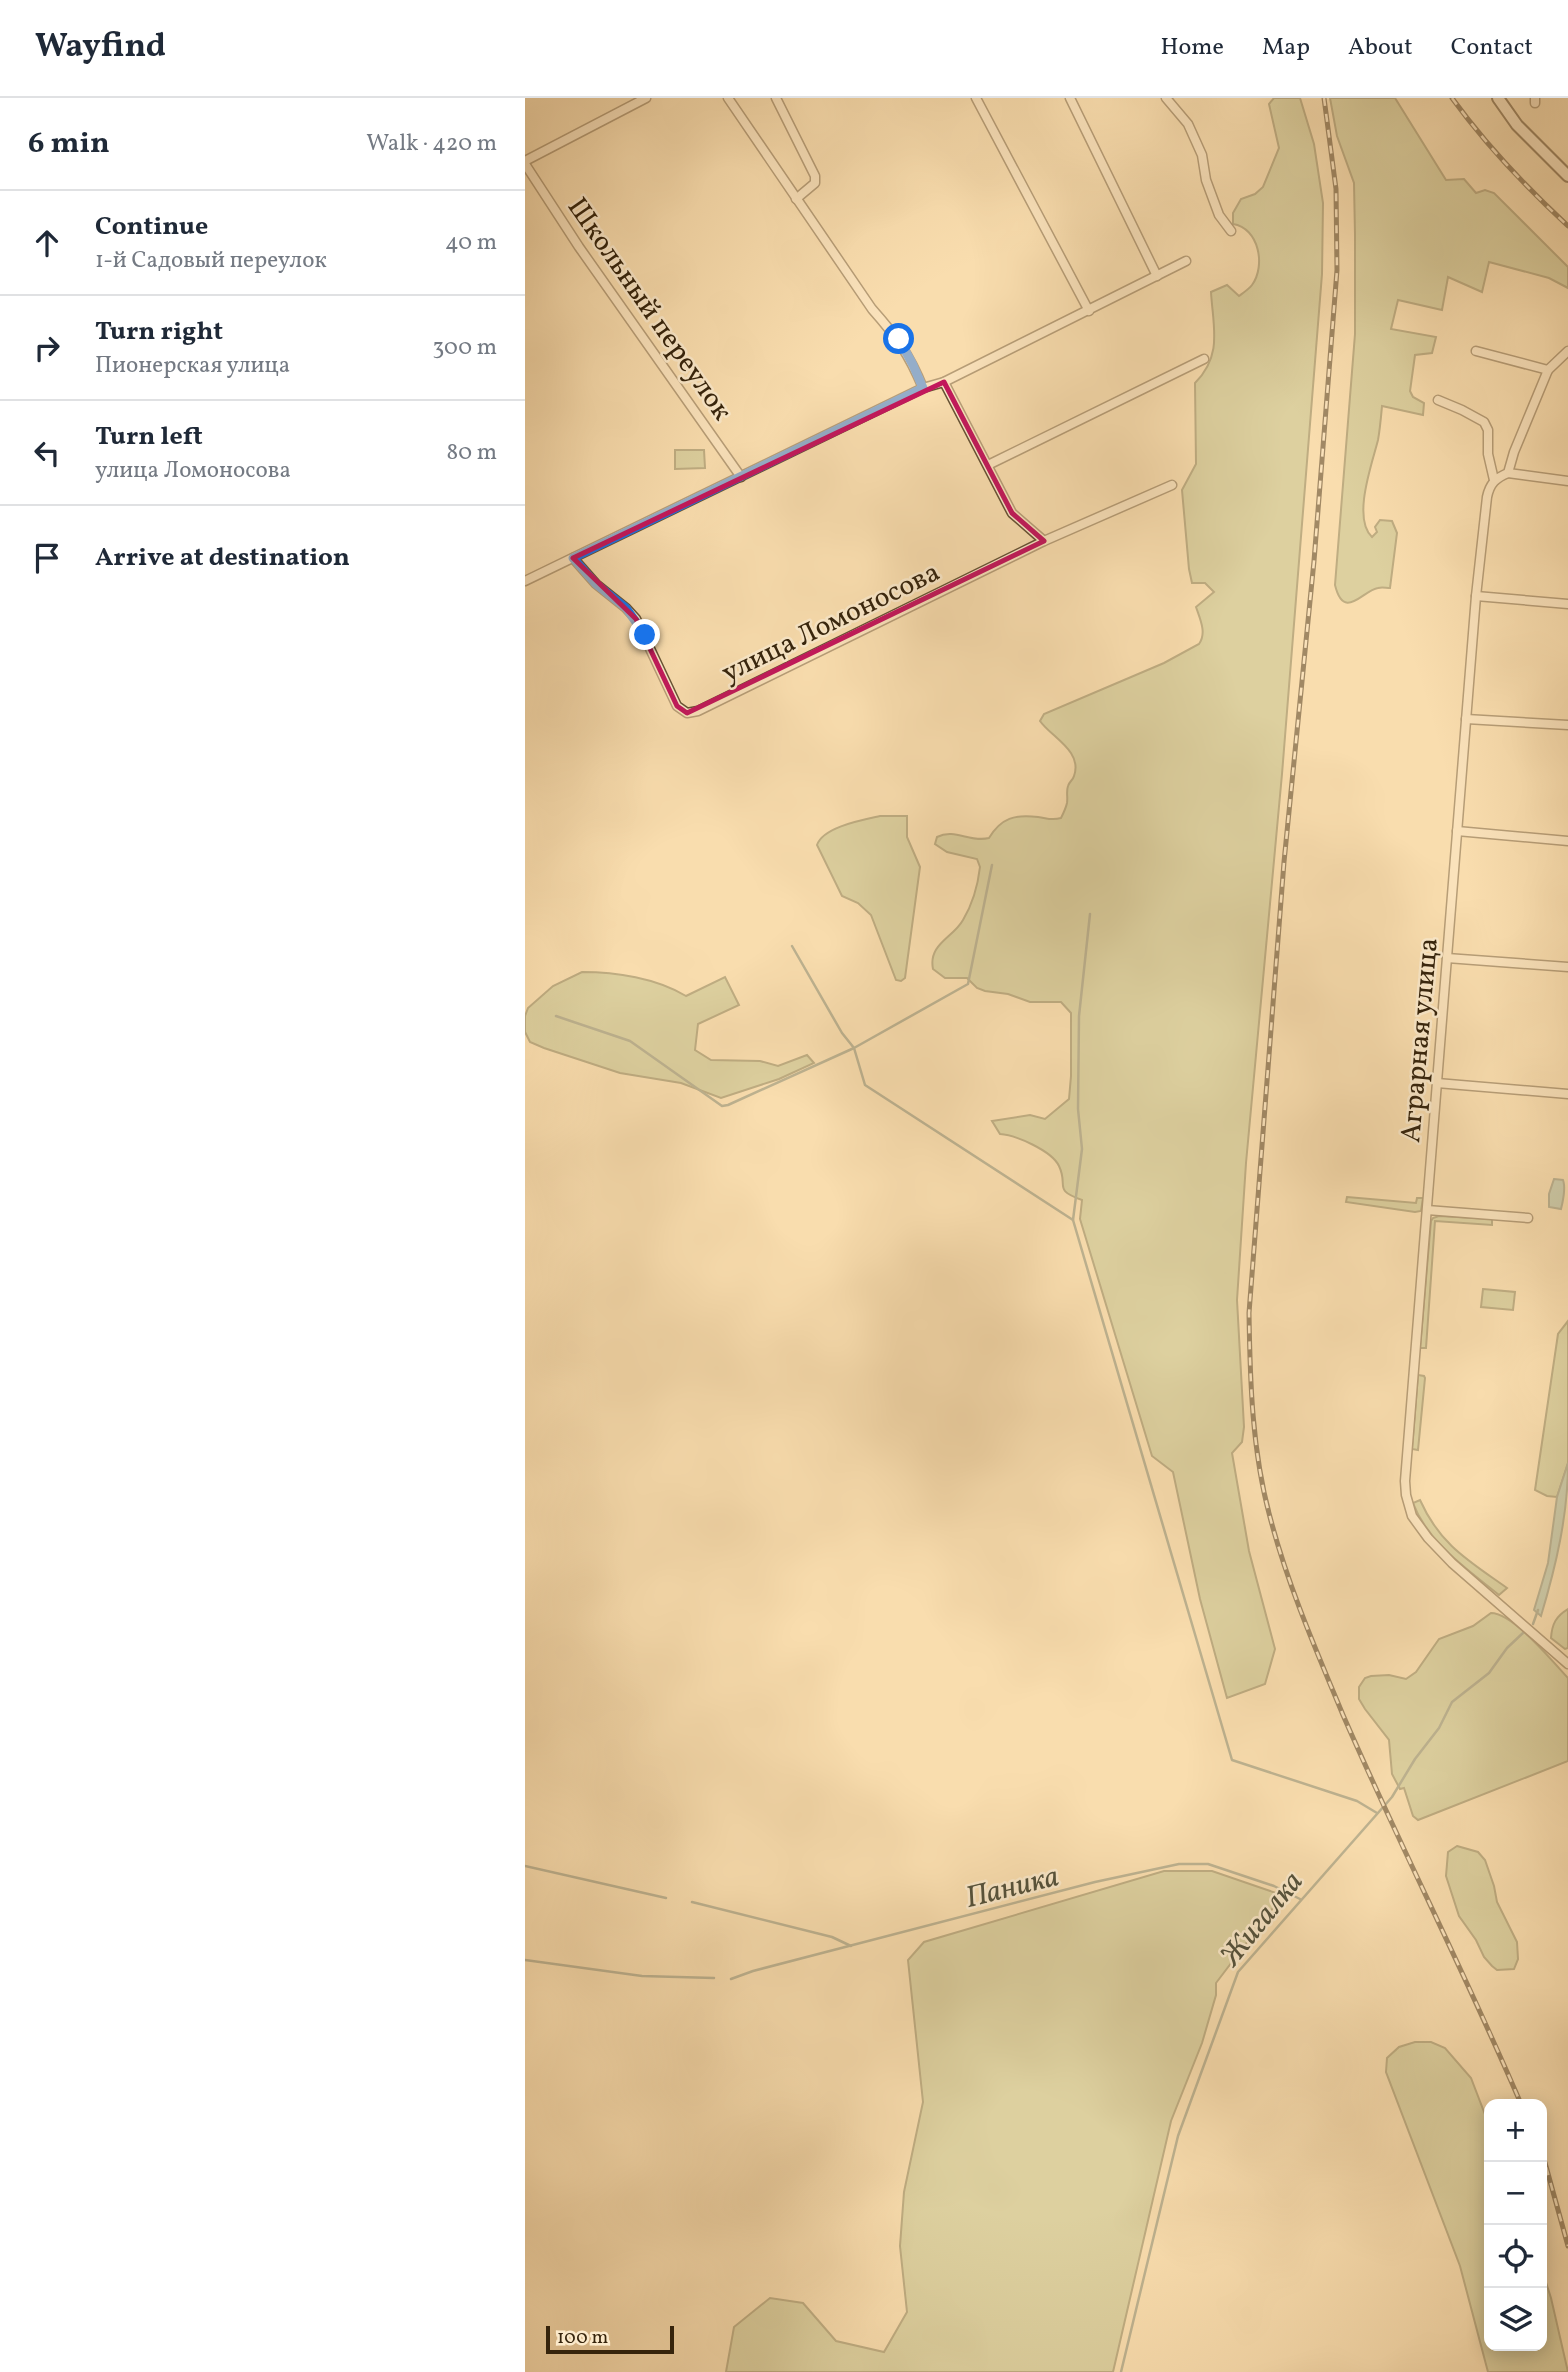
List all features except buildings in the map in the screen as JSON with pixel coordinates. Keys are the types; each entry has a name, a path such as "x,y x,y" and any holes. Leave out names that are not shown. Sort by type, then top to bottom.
{"street":[{"path":"525,163 646,98"},
{"path":"728,98 872,309 899,339 923,388"},
{"path":"775,98 815,176 815,183 796,199"},
{"path":"976,98 1089,311"},
{"path":"1070,98 1157,276"},
{"path":"1166,98 1188,124 1202,155 1206,180 1219,215 1231,230"},
{"path":"1498,98 1517,125 1568,176"},
{"name":"Школьный переулок","path":"525,163 579,247 741,477"},
{"path":"525,580 923,388 944,382 1186,261"},
{"path":"1476,351 1548,370"},
{"path":"1508,473 1548,370 1568,351"},
{"path":"988,465 1204,359"},
{"path":"944,382 1012,513 1044,541"},
{"path":"1438,400 1484,422 1494,480 1508,473 1568,481"},
{"name":"Аграрная улица","path":"1494,480 1487,497 1476,596 1405,1469 1408,1505 1415,1521 1428,1538 1568,1664"},
{"name":"улица Ломоносова","path":"573,558 596,584 636,619 677,706 687,713 698,711 1044,541 1172,485"},
{"path":"1476,596 1568,604"},
{"path":"1466,719 1568,725"},
{"path":"1457,831 1568,841"},
{"path":"1447,958 1568,967"},
{"path":"1437,1083 1568,1094"},
{"path":"1427,1210 1528,1219"}],"highlighted area":[{"path":"944,382 1012,513 1044,541 687,713 677,706 636,619 573,558"}],"green space":[{"path":"1274,98 1300,98 1314,144 1323,203 1322,274 1282,774 1246,1163 1237,1300 1244,1427 1242,1442 1232,1453 1249,1551 1275,1649 1265,1684 1227,1698 1200,1599 1173,1472 1152,1456 1080,1219 1082,1200 1064,1190 1062,1173 1055,1160 1024,1141 1000,1134 992,1121 1030,1115 1045,1119 1069,1099 1071,1013 1061,1002 1030,1002 1008,994 985,991 977,988 967,978 945,978 933,969 934,953 959,926 969,908 980,867 977,859 947,852 935,844 937,837 950,834 975,839 989,838 998,826 1016,817 1061,818 1067,803 1068,786 1076,767 1065,745 1040,721 1044,714 1164,663 1199,644 1201,640 1202,626 1196,607 1214,592 1205,583 1192,583 1182,490 1196,464 1195,383 1210,362 1213,351 1211,292 1227,285 1239,296 1251,286 1259,268 1254,240 1242,227 1233,224 1233,213 1241,199 1255,194 1263,187 1279,148 1269,104"},
{"path":"1330,98 1395,98 1446,180 1464,179 1476,193 1485,190 1494,193 1568,267 1568,288 1549,278 1489,262 1482,292 1448,277 1442,310 1398,300 1391,329 1436,337 1432,353 1415,355 1410,391 1413,397 1424,403 1423,415 1382,406 1378,440 1365,490 1364,517 1366,528 1372,537 1377,532 1375,527 1380,520 1392,521 1397,533 1390,588 1372,590 1349,603 1339,596 1335,585 1355,334 1354,183 1337,136"},
{"path":"675,450 704,450 705,468 675,469"},
{"path":"880,816 907,816 907,837 920,867 905,978 901,981 896,980 871,915 858,903 842,896 817,845 827,833 835,829"},
{"path":"582,972 635,977 686,996 725,977 739,1005 698,1024 695,1050 711,1060 760,1061 778,1066 807,1055 814,1063 779,1079 721,1098 681,1083 620,1073 530,1042 525,1032 528,1008 553,986"},
{"path":"1347,1197 1416,1203 1417,1198 1423,1198 1421,1211 1415,1212 1346,1202"},
{"path":"1439,1216 1492,1219 1492,1225 1435,1221 1426,1348 1420,1348 1431,1221"},
{"path":"1483,1289 1515,1292 1513,1310 1481,1307"},
{"path":"1568,1321 1568,1463 1557,1497 1535,1490 1558,1334"},
{"path":"1418,1375 1425,1378 1418,1450 1412,1449"},
{"path":"1420,1500 1446,1540 1468,1560 1507,1588 1499,1595 1438,1543 1428,1531 1413,1503"},
{"path":"1568,1609 1568,1648 1565,1649 1551,1638 1555,1621"},
{"path":"1491,1613 1500,1615 1521,1629 1568,1678 1568,1761 1418,1820 1413,1816 1404,1788 1400,1789 1392,1774 1389,1740 1359,1699 1359,1687 1365,1678 1371,1676 1389,1675 1406,1679 1416,1672 1439,1639 1473,1626"},
{"path":"1457,1846 1478,1852 1485,1860 1497,1902 1517,1942 1518,1959 1514,1969 1497,1970 1492,1966 1459,1916 1446,1876 1448,1852"},
{"path":"1164,1871 1212,1871 1276,1893 1276,1904 1216,1983 1216,1995 1202,2043 1171,2121 1113,2372 726,2372 734,2327 770,2298 803,2303 836,2341 884,2352 907,2312 900,2246 904,2192 923,2102 908,1960 924,1942"},
{"path":"1415,2042 1431,2042 1445,2048 1471,2078 1484,2112 1484,2351 1547,2351 1547,2286 1568,2372 1488,2372 1460,2266 1386,2072 1387,2058 1399,2047"}],"shaded area":[{"path":"1554,1179 1563,1180 1564,1183 1561,1209 1549,1207 1549,1194"},
{"path":"1568,1463 1560,1540 1541,1616 1534,1610 1548,1563 1557,1497"}],"waterway":[{"path":"556,1016 630,1041 722,1106 728,1105 854,1048 968,984 992,865"},
{"path":"1073,1220 1082,1149 1078,1109 1079,1016 1090,914"},
{"path":"792,946 842,1033 854,1048 865,1085 1073,1220 1232,1760 1357,1801 1377,1813"},
{"name":"Жигалка","path":"1533,1624 1538,1610"},
{"name":"Жигалка","path":"1121,2372 1178,2136 1238,1972 1392,1797 1415,1759 1439,1728 1452,1702 1489,1673 1507,1648 1524,1632"},
{"name":"Паника","path":"731,1979 1095,1882 1179,1864 1208,1864 1274,1886 1300,1899"},
{"path":"525,1866 666,1898"},
{"path":"692,1902 832,1937 851,1946"},
{"name":"Паника","path":"525,1960 642,1976 714,1978"}],"railway":[{"path":"1324,98 1336,189 1337,270 1314,561 1284,862 1249,1313 1253,1416 1259,1467 1270,1517 1303,1618 1343,1715 1519,2099"},
{"path":"1452,98 1507,165 1568,226"},
{"path":"1545,2162 1568,2246"}],"route":[{"path":"645,635 626,608 596,584 573,558 923,388 899,339"}]}
